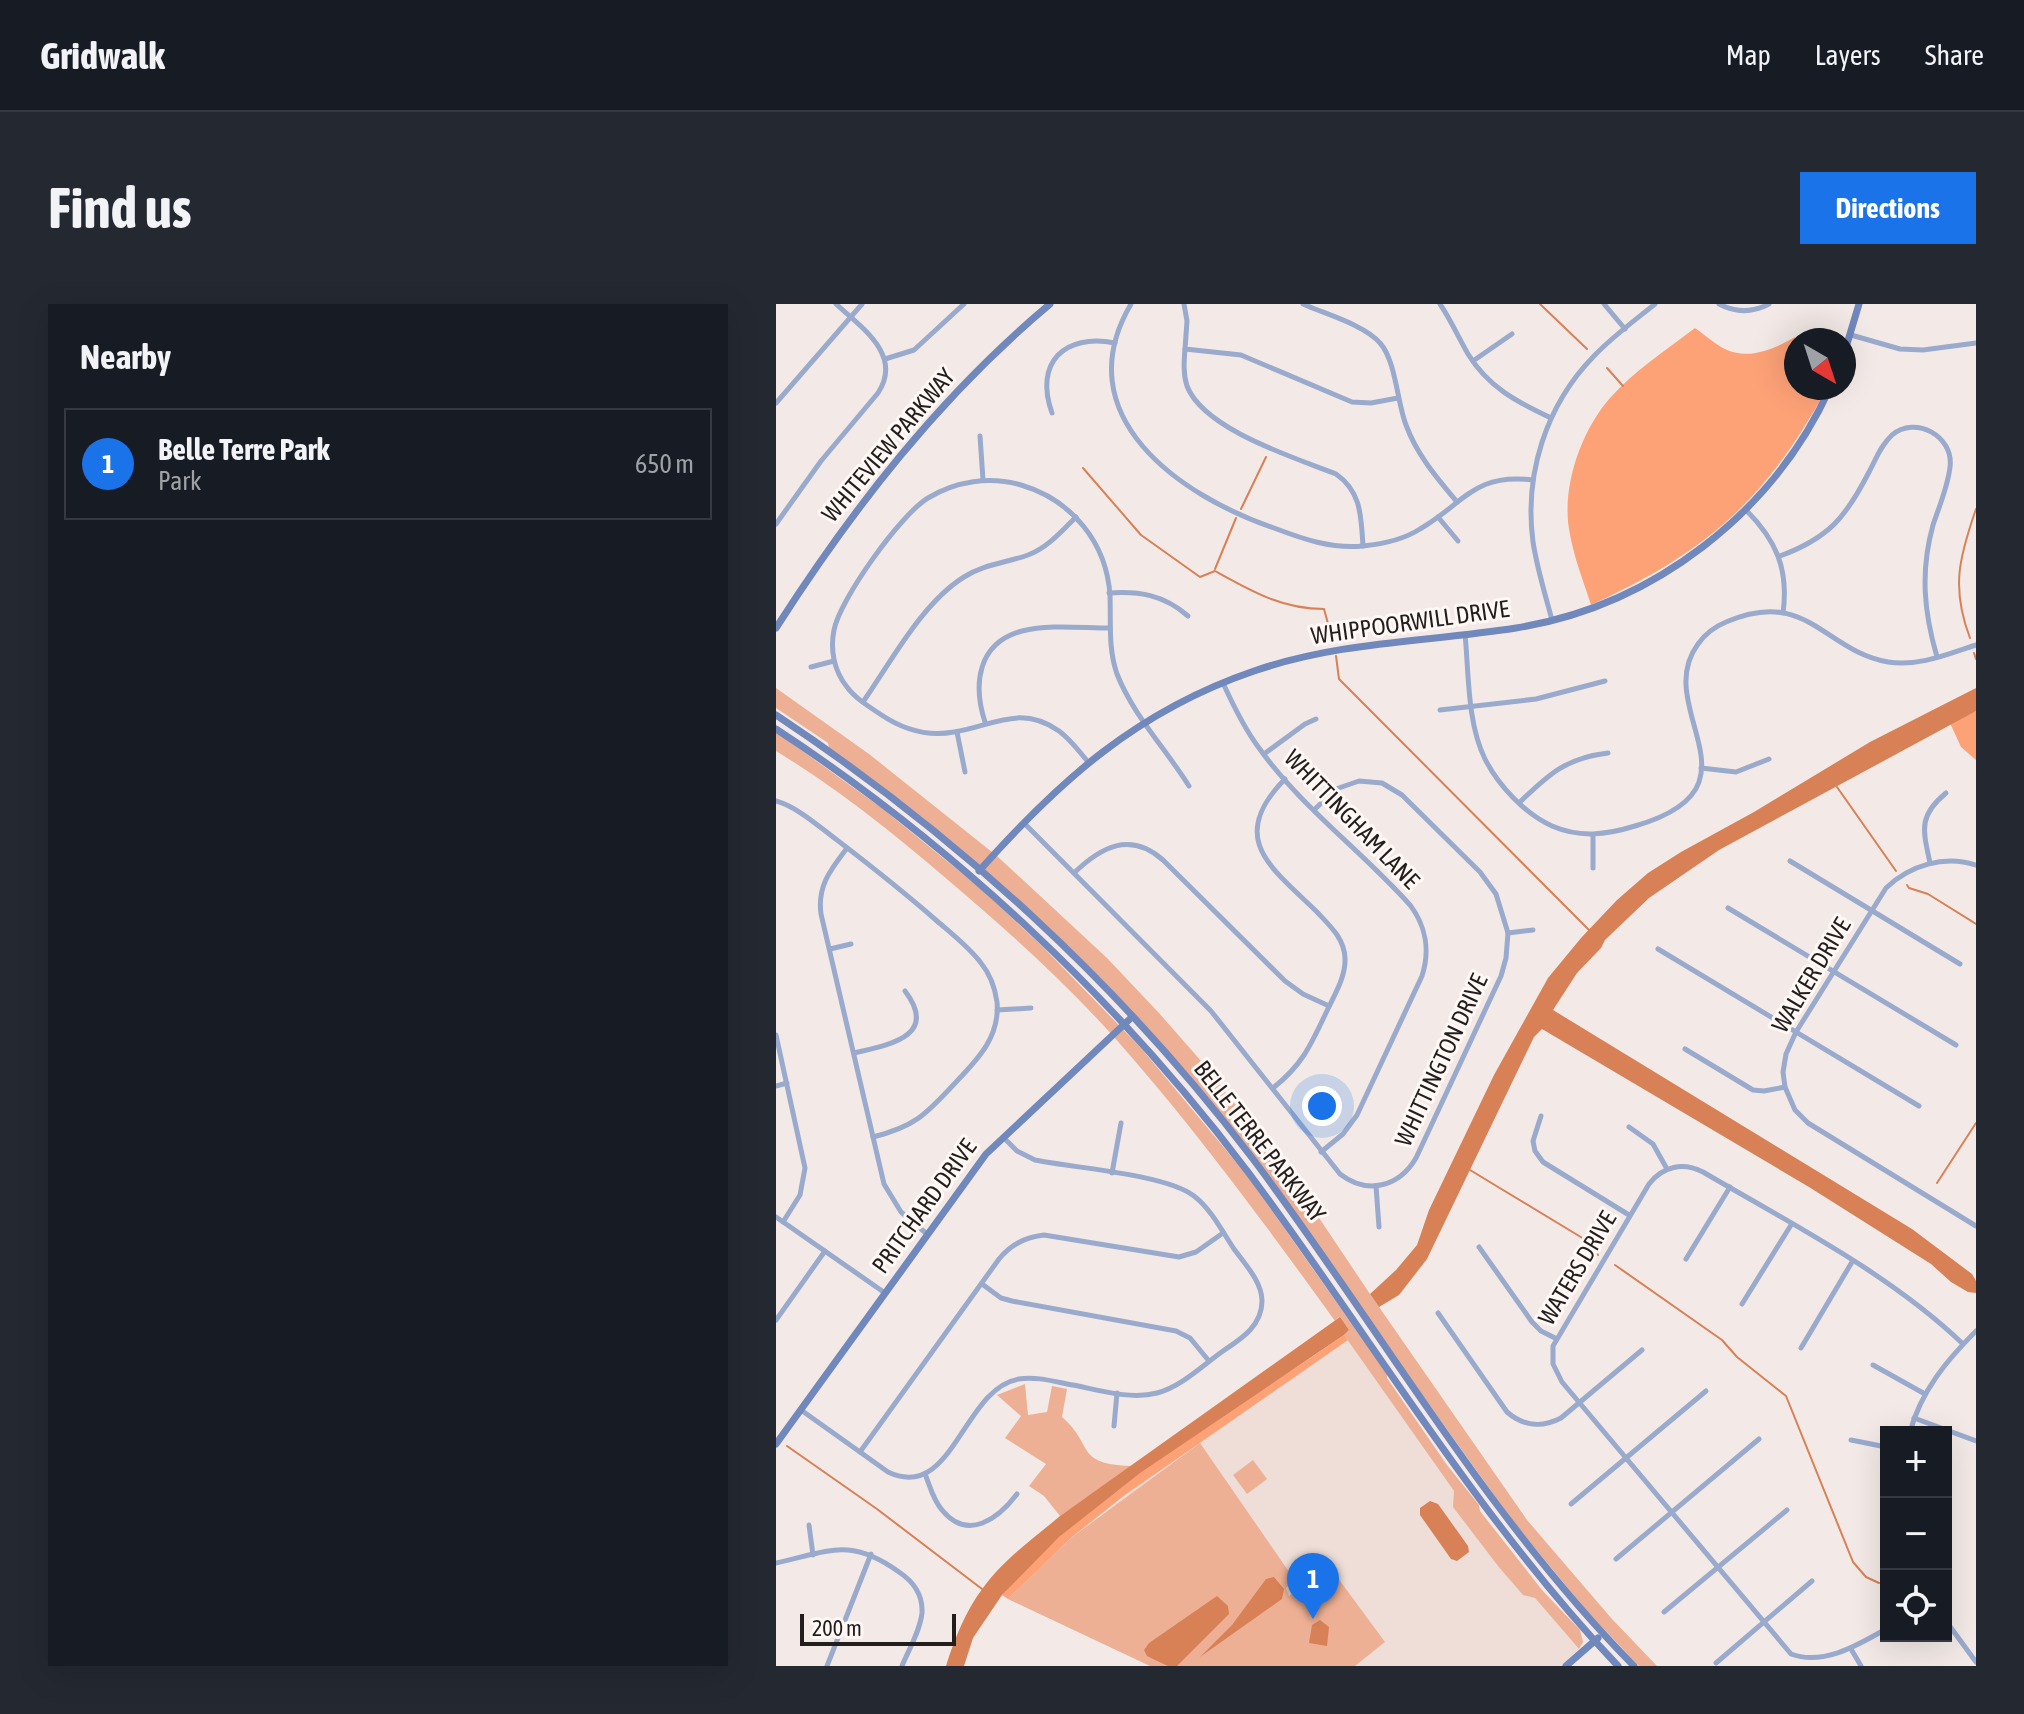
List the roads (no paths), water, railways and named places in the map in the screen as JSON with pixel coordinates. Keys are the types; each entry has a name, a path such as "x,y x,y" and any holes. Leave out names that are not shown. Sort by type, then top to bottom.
{"main road":[{"name":"WHITEVIEW PARKWAY","path":"776,628 849,519 908,446 985,363 1050,304"},
{"path":"1853,328 1859,304"},
{"name":"WHIPPOORWILL DRIVE","path":"972,879 1023,822 1088,762 1145,723 1223,683 1267,666 1330,650 1519,627 1552,620 1598,606 1655,578 1699,550 1746,510 1792,454 1823,400"},
{"name":"BELLE TERRE PARKWAY","path":"776,715 874,783 981,869 1084,965 1132,1017 1250,1156 1476,1478 1547,1569 1634,1666"},
{"name":"BELLE TERRE PARKWAY","path":"776,729 879,802 972,879 1044,944 1124,1025 1236,1157 1482,1503 1535,1572 1618,1666"},
{"name":"PRITCHARD DRIVE","path":"776,1444 981,1160 1132,1017"},
{"path":"1566,1666 1603,1634"}],"street":[{"path":"776,524 821,461 880,390 885,373 885,359 877,342 836,304"},
{"path":"776,403 862,304"},
{"path":"885,359 918,348 964,304"},
{"path":"1131,304 1115,343 1112,371 1120,410 1132,435 1156,462 1212,501 1257,522 1321,544 1363,546 1402,538 1438,517 1479,486 1506,479 1533,480"},
{"path":"1184,304 1187,321 1186,382 1192,395 1203,407 1257,443 1336,474 1347,483 1360,505 1363,546"},
{"path":"1303,304 1360,329 1378,341 1388,357 1406,425 1419,453 1457,502"},
{"path":"1440,304 1487,379 1508,396 1551,418"},
{"path":"1604,304 1625,329"},
{"path":"1552,620 1533,543 1533,480 1540,447 1551,418 1580,371 1655,304"},
{"path":"1719,304 1746,311 1769,304"},
{"path":"1473,361 1512,334"},
{"path":"1856,336 1900,349 1923,350 1976,343"},
{"path":"1052,413 1045,383 1058,355 1083,341 1115,343"},
{"path":"1185,349 1241,355 1352,402 1371,403 1398,398"},
{"path":"1780,556 1812,543 1837,523 1893,434 1914,427 1933,432 1946,446 1950,463 1929,539 1925,566 1926,615 1937,657"},
{"path":"980,436 983,480"},
{"path":"1088,762 1065,736 1042,722 1015,717 985,722 957,732 910,730 863,702 845,685 834,661 833,632 839,613 899,523 913,508 936,493 983,480 1010,482 1057,501 1076,517 1099,550 1109,593 1116,672 1145,723 1189,786"},
{"path":"1746,510 1766,532 1780,556 1785,580 1783,613"},
{"path":"863,702 924,615 946,590 979,569 1035,552 1076,517"},
{"path":"1438,517 1458,541"},
{"path":"1109,593 1134,592 1156,596 1188,616"},
{"path":"1465,633 1477,738 1488,765 1502,784 1536,816 1554,827 1593,835 1621,831 1672,813 1690,795 1701,768 1702,748 1685,685 1687,666 1693,651 1707,634 1725,622 1760,613 1783,613 1815,624 1855,650 1879,660 1910,663 1976,645"},
{"path":"985,722 978,699 979,675 989,654 1002,640 1030,630 1110,628"},
{"path":"811,667 834,661"},
{"path":"1440,710 1536,699 1605,681"},
{"name":"WHITTINGHAM LANE","path":"1223,683 1242,722 1264,754 1410,905 1421,922 1426,946 1425,964 1418,984 1357,1115 1343,1134 1321,1152"},
{"path":"1264,754 1316,719"},
{"path":"957,732 965,772"},
{"path":"1520,802 1562,765 1579,758 1608,753"},
{"path":"1701,768 1739,771 1769,759"},
{"path":"1273,1088 1302,1060 1345,969 1342,941 1268,863 1257,838 1258,817 1263,805 1285,779"},
{"name":"WHITTINGTON DRIVE","path":"1315,809 1336,789 1355,782 1377,782 1396,790 1487,880 1500,903 1508,933 1499,981 1416,1158 1401,1176 1390,1183 1376,1186"},
{"path":"1930,863 1924,835 1925,820 1930,808 1946,793"},
{"path":"776,801 797,811 928,913 979,960 992,981 997,1010 995,1027 987,1047 933,1106 908,1126 873,1137"},
{"path":"1023,822 1201,999 1321,1152 1346,1178 1359,1185 1376,1186 1379,1227"},
{"path":"1593,835 1593,868"},
{"path":"1074,873 1094,854 1109,847 1132,845 1149,850 1163,860 1289,984 1329,1006"},
{"path":"847,848 827,876 820,895 820,909 890,1198 910,1222 927,1234"},
{"path":"1790,861 1960,964"},
{"name":"WALKER DRIVE","path":"1785,1087 1784,1061 1796,1032 1870,910 1892,882 1930,863 1960,861 1976,865"},
{"path":"1728,908 1956,1045"},
{"path":"1508,933 1533,930"},
{"path":"830,949 851,944"},
{"path":"1658,949 1919,1106"},
{"path":"854,1053 897,1043 910,1033 916,1012 914,1002 905,991"},
{"path":"997,1010 1031,1008"},
{"path":"776,1035 805,1173 799,1199 783,1222"},
{"path":"1685,1049 1753,1090 1785,1087 1795,1110 1812,1126 1976,1226"},
{"path":"776,1086 787,1083"},
{"path":"1541,1116 1533,1138 1541,1161 1629,1215"},
{"path":"1112,1173 1121,1123"},
{"path":"1629,1127 1653,1144 1667,1169 1693,1167 1730,1187 1910,1298 1963,1344"},
{"path":"801,1410 859,1453 897,1476 911,1478 925,1474 941,1462 990,1395 1010,1381 1039,1379 1136,1396 1160,1392 1251,1330 1262,1306 1257,1282 1201,1203 1183,1189 1167,1183 1035,1160 1017,1151 1003,1136"},
{"name":"WATERS DRIVE","path":"1667,1169 1651,1181 1555,1338 1552,1350 1554,1368 1579,1403 1789,1652 1806,1664 1828,1660 1880,1632"},
{"path":"1686,1259 1730,1187"},
{"path":"776,1217 885,1293"},
{"path":"1742,1304 1791,1225"},
{"path":"859,1453 1007,1250 1019,1241 1035,1236 1052,1236 1174,1257 1196,1252 1223,1233"},
{"path":"1479,1247 1532,1322 1555,1338"},
{"path":"776,1320 825,1251"},
{"path":"1801,1348 1852,1262"},
{"path":"982,1284 1008,1301 1176,1331 1190,1338 1209,1361"},
{"path":"776,1306 782,1311"},
{"path":"1438,1313 1505,1409 1516,1419 1530,1424 1545,1425 1561,1418 1642,1350"},
{"path":"1912,1426 1938,1373 1976,1331"},
{"path":"1873,1365 1925,1394"},
{"path":"1571,1504 1706,1391"},
{"path":"1114,1426 1117,1393"},
{"path":"1914,1418 1976,1441"},
{"path":"1616,1559 1759,1439"},
{"path":"1851,1440 1880,1446"},
{"path":"925,1474 940,1508 965,1524 992,1520 1004,1511 1017,1494"},
{"path":"1664,1612 1787,1510"},
{"path":"809,1525 813,1555"},
{"path":"776,1563 840,1549 856,1549 871,1554 909,1579 920,1597 921,1618 902,1666"},
{"path":"827,1666 871,1554"},
{"path":"1716,1663 1812,1581"},
{"path":"1952,1629 1976,1662"},
{"path":"1851,1649 1861,1666"}],"waterway":[{"path":"1540,304 1587,349"},
{"path":"1607,368 1623,386"},
{"path":"1241,509 1266,457"},
{"path":"1083,468 1141,535 1200,577 1215,571 1254,592 1281,602 1324,609 1333,642"},
{"path":"1970,638 1959,588 1965,543 1976,509"},
{"path":"1215,569 1236,518"},
{"path":"1974,653 1976,659"},
{"path":"1336,656 1339,679 1590,931"},
{"path":"1837,787 1896,871"},
{"path":"1907,885 1928,894 1976,924"},
{"path":"1937,1183 1976,1123"},
{"path":"1470,1170 1589,1242 1598,1255"},
{"path":"1615,1265 1722,1340 1737,1357 1786,1396 1853,1562 1866,1577 1879,1583"},
{"path":"787,1446 877,1509 982,1589"}],"place":[{"name":"Belle Terre Park","path":"1313,1619"}]}
